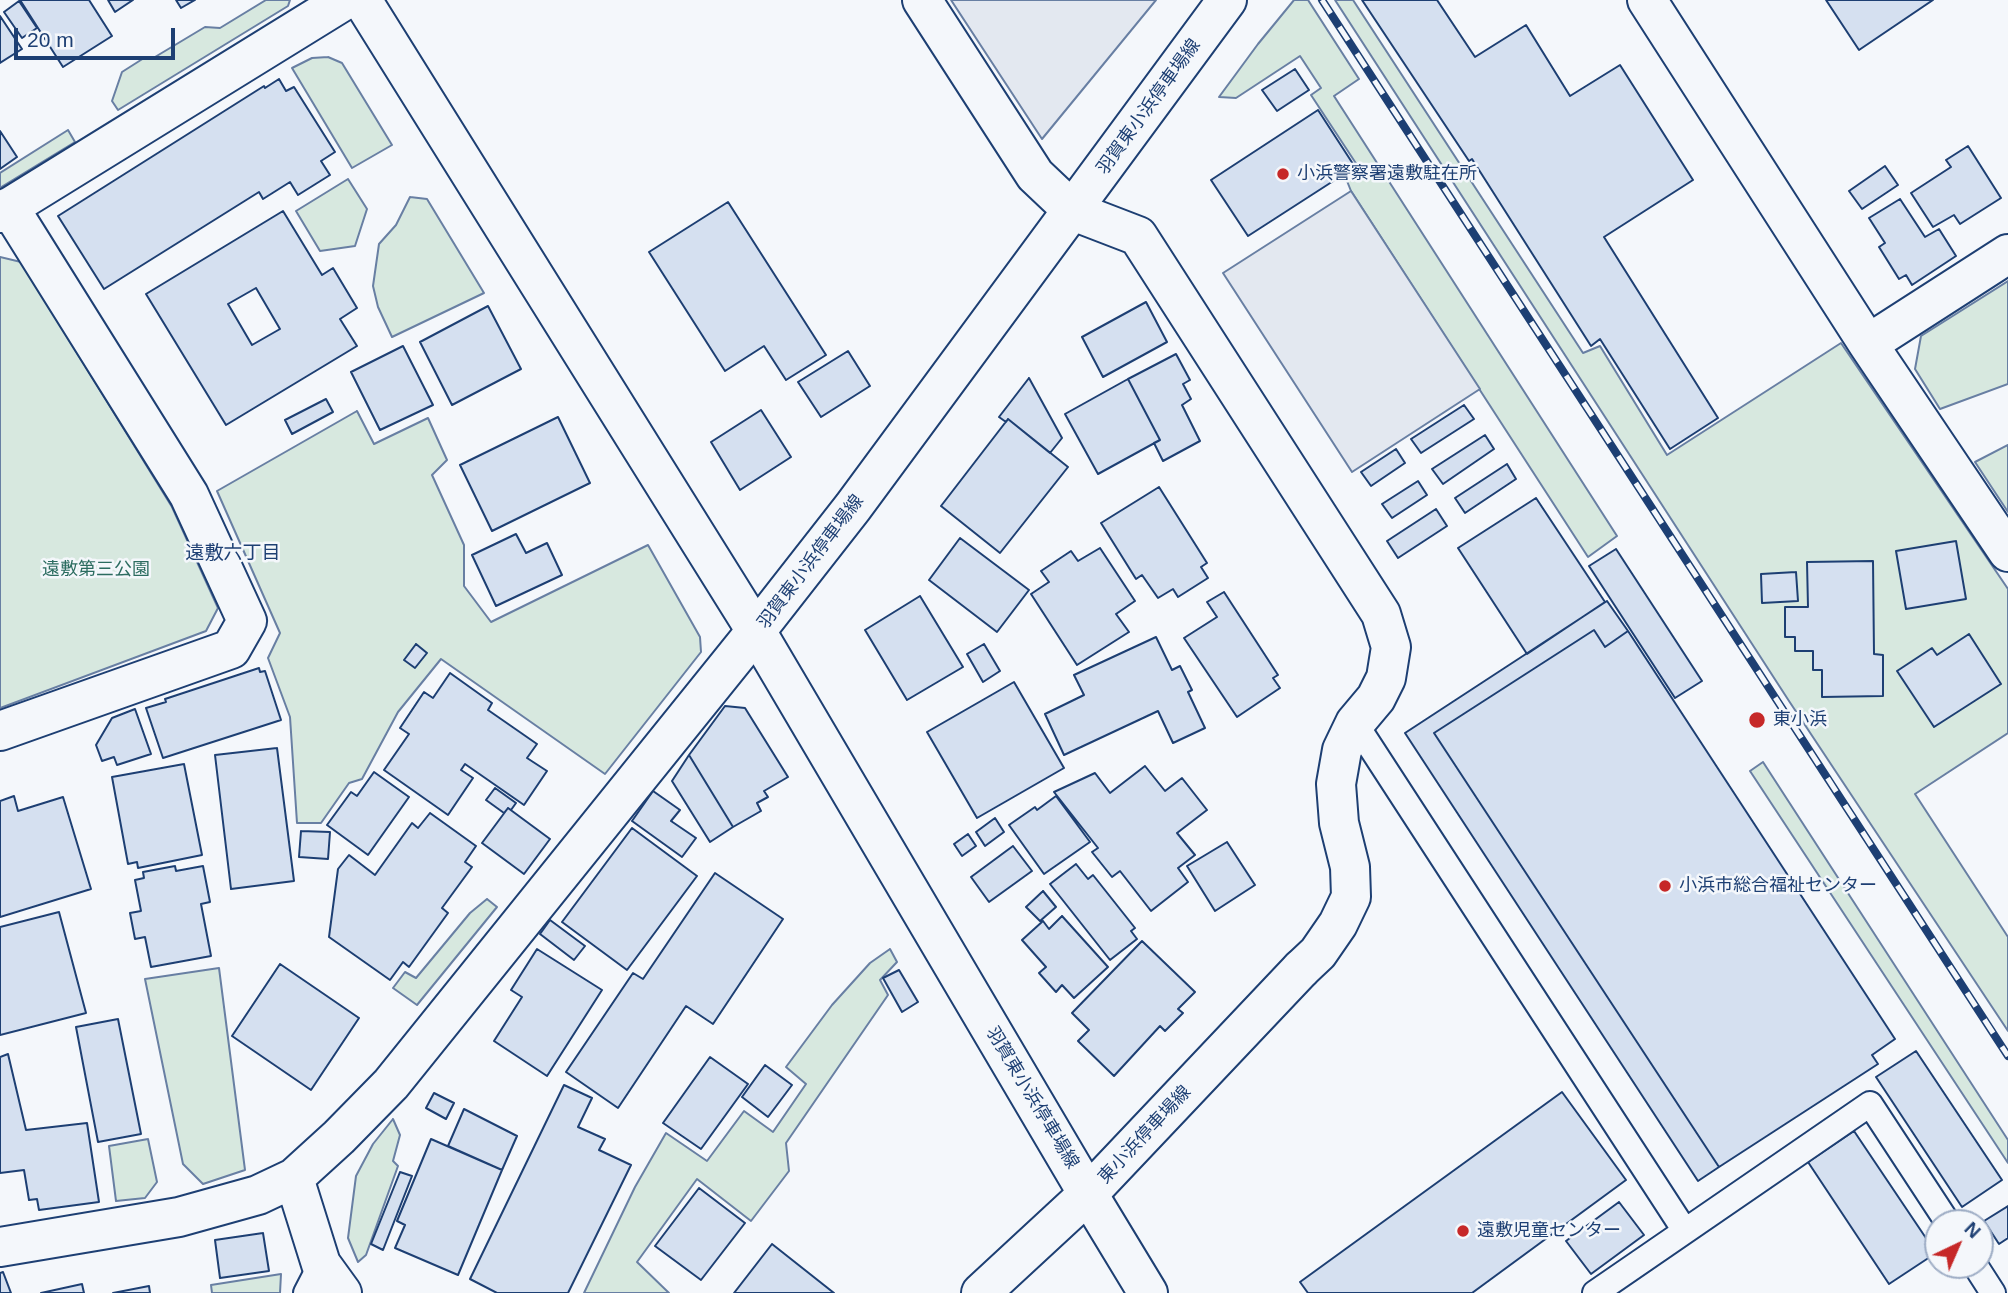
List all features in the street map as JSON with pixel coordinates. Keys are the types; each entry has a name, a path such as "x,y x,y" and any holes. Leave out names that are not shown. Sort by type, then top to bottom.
{"street":[{"path":"0,731 231,649 247,621 189,495 5,210 345,0"},
{"path":"0,1247 179,1217 258,1195 293,1178 339,1137 391,1084 756,631 362,0"},
{"path":"922,0 1035,175 1073,211"},
{"name":"羽賀東小浜停車場線","path":"1148,1293 756,631 853,507 1227,0"},
{"path":"1647,0 1868,344 2008,552"},
{"name":"東小浜停車場線","path":"981,1293 1088,1194 1325,944 1338,924 1351,897 1350,867 1339,823 1336,784 1342,750 1356,723 1376,698 1386,678 1391,647 1381,614 1138,236 1073,211"},
{"path":"1868,344 2008,254"},
{"path":"293,1178 323,1284"}],"lane":[{"path":"1356,723 1685,1231"},
{"path":"1595,1293 1870,1104 1939,1209"}],"green space":[{"path":"266,0 290,0 288,6 118,110 112,101 122,72 144,58 155,57 205,27 220,28"},
{"path":"1294,0 1308,0 1359,79 1334,96 1617,536 1588,557 1351,191 1347,181 1361,171 1311,95 1321,88 1300,56 1236,98 1219,97"},
{"path":"1335,0 1353,0 1583,353 1600,346 1667,455 1841,343 2008,589 2008,733 1915,794 2008,937 2008,1031 1789,701"},
{"path":"328,57 342,63 392,145 352,168 292,68 312,58"},
{"path":"68,130 75,142 0,188 0,173"},
{"path":"348,179 367,209 355,246 320,251 296,211"},
{"path":"410,197 427,199 484,293 392,337 378,307 373,286 379,244 396,225"},
{"name":"遠敷第三公園","path":"0,257 21,262 172,507 218,608 206,631 0,708"},
{"path":"2008,281 2008,384 1940,409 1915,369 1921,336"},
{"path":"357,411 374,444 428,418 447,460 432,475 464,545 464,586 491,622 648,545 700,637 701,652 605,774 441,659 398,712 362,779 349,783 321,823 297,823 290,717 268,658 280,633 217,491"},
{"path":"2008,445 2008,512 1975,462"},
{"path":"1763,762 2008,1140 2008,1163 1750,771"},
{"path":"487,899 497,907 417,1005 393,988 405,972 416,978 470,913"},
{"path":"890,949 897,962 880,980 888,995 786,1143 789,1171 751,1221 697,1179 637,1262 669,1293 584,1293 635,1187 666,1133 707,1161 744,1111 773,1132 806,1084 786,1067 832,1005 870,963"},
{"path":"219,968 245,1170 203,1184 183,1164 145,979"},
{"path":"393,1119 400,1135 393,1161 398,1166 366,1255 358,1262 348,1238 356,1176 373,1144"},
{"path":"148,1139 157,1182 145,1198 116,1201 109,1146"},
{"path":"281,1274 280,1293 212,1293 211,1285"}],"shaded area":[{"path":"951,0 1156,0 1042,139"},
{"path":"1351,191 1480,389 1352,472 1223,273"}],"building":[{"path":"20,0 89,0 112,36 63,67"},
{"path":"108,0 133,0 115,12"},
{"path":"176,0 195,0 181,8"},
{"path":"1362,0 1437,0 1475,57 1526,25 1570,96 1620,65 1693,180 1604,237 1718,418 1670,449 1600,339 1591,346 1472,159 1469,161"},
{"path":"1826,0 1933,0 1859,50"},
{"path":"19,1 37,28 22,38 4,12"},
{"path":"0,16 22,49 0,63"},
{"path":"1295,69 1309,90 1277,111 1262,90"},
{"path":"279,79 286,91 294,87 335,152 321,161 330,175 298,195 290,182 263,199 259,192 104,289 58,216"},
{"name":"小浜警察署遠敷駐在所","path":"1318,110 1355,167 1248,236 1211,180"},
{"path":"0,131 17,157 0,169"},
{"path":"1968,146 2001,198 1960,224 1954,215 1933,227 1911,193 1951,167 1946,160"},
{"path":"1885,166 1898,185 1862,209 1849,191"},
{"path":"1900,199 1925,237 1939,229 1956,256 1912,285 1906,275 1899,279 1879,247 1885,243 1869,218"},
{"path":"728,202 826,355 786,380 764,346 725,371 649,252"},
{"path":"283,211 322,275 333,268 357,308 340,319 357,346 226,425 146,294","holes":["256,288 280,329 252,345 228,304"]},
{"path":"1146,302 1167,342 1103,377 1082,337"},
{"path":"488,306 521,369 452,405 420,342"},
{"path":"403,346 433,405 380,430 351,372"},
{"path":"848,351 870,386 821,417 798,382"},
{"path":"1176,354 1190,380 1183,384 1191,399 1182,405 1200,441 1163,461 1154,443 1160,440 1128,379"},
{"path":"1029,378 1062,438 1050,453 1008,419 1006,422 999,417"},
{"path":"1128,379 1160,440 1098,474 1065,414"},
{"path":"326,399 333,412 292,434 285,420"},
{"path":"1464,405 1474,419 1421,453 1411,439"},
{"path":"761,410 791,457 740,490 711,442"},
{"path":"558,417 590,483 492,531 460,465"},
{"path":"1008,419 1068,467 1000,553 941,506"},
{"path":"1485,435 1494,449 1443,484 1432,469"},
{"path":"1396,449 1405,463 1371,486 1361,472"},
{"path":"1507,464 1516,479 1465,513 1455,498"},
{"path":"1418,481 1427,495 1392,518 1382,504"},
{"path":"1159,487 1207,563 1201,567 1208,578 1178,597 1173,589 1158,598 1142,575 1136,579 1101,523"},
{"path":"1536,498 1605,602 1527,654 1458,548"},
{"path":"1436,509 1447,526 1398,558 1387,541"},
{"path":"516,534 526,553 547,543 562,575 496,606 472,555"},
{"path":"960,538 1029,590 997,632 929,580"},
{"path":"1956,541 1966,599 1906,609 1896,551"},
{"path":"1100,548 1135,601 1116,614 1129,632 1077,665 1031,594 1049,582 1041,571 1071,551 1078,561"},
{"path":"1616,549 1702,681 1675,698 1589,566"},
{"path":"1873,561 1874,654 1883,655 1883,696 1822,697 1822,670 1813,670 1813,651 1795,651 1795,637 1785,637 1785,607 1808,607 1807,562"},
{"path":"1796,572 1798,601 1762,603 1761,574"},
{"path":"1224,592 1278,675 1273,678 1280,688 1237,717 1184,638 1217,617 1207,602"},
{"path":"920,596 963,667 907,700 865,630"},
{"path":"1607,601 1628,631 1605,647 1594,630 1434,733 1719,1167 1698,1181 1405,733"},
{"name":"小浜市総合福祉センター","path":"1594,630 1605,647 1628,631 1895,1039 1872,1055 1878,1064 1719,1167 1434,733"},
{"path":"1969,634 2001,684 1934,727 1897,671 1932,648 1937,655"},
{"path":"1156,637 1172,670 1180,666 1192,690 1188,692 1205,728 1173,743 1158,711 1064,755 1045,714 1084,695 1074,675"},
{"path":"416,644 427,653 415,668 404,660"},
{"path":"984,644 1000,671 983,682 967,654"},
{"path":"259,668 260,672 265,671 281,720 163,758 146,708 166,702 165,699"},
{"path":"450,673 492,703 488,710 537,744 527,758 547,771 524,805 465,764 461,770 473,778 448,815 384,770 409,734 400,728 424,692 433,698"},
{"path":"1014,682 1064,768 977,818 927,732"},
{"path":"725,706 745,708 788,777 764,791 768,797 757,803 761,811 733,827 689,755"},
{"path":"135,709 151,754 117,765 114,757 102,761 96,745 112,718"},
{"path":"277,748 294,881 231,889 215,755"},
{"path":"689,755 733,827 710,842 672,781"},
{"path":"184,764 202,855 138,868 137,862 128,864 112,777"},
{"path":"1145,766 1165,791 1182,778 1207,810 1177,833 1195,855 1178,868 1188,882 1151,911 1120,871 1112,877 1092,852 1098,848 1054,792 1095,773 1110,793"},
{"path":"374,772 409,797 368,855 327,825 351,792 357,796"},
{"path":"495,788 516,803 511,810 508,808 504,813 486,800"},
{"path":"653,791 680,810 671,821 696,838 682,857 632,821"},
{"path":"14,796 18,811 63,797 91,889 0,917 0,801"},
{"path":"1056,796 1090,842 1044,874 1009,825"},
{"path":"508,808 550,839 524,874 482,843"},
{"path":"430,813 476,846 465,862 472,867 442,908 448,913 409,967 403,962 390,980 329,937 338,869 349,855 375,875 412,823 418,828"},
{"path":"995,818 1004,832 985,846 976,832"},
{"path":"632,828 697,876 627,970 562,922"},
{"path":"301,831 330,832 328,859 299,857"},
{"path":"968,834 976,846 962,856 954,844"},
{"path":"1227,842 1255,885 1215,911 1187,866"},
{"path":"1013,846 1032,871 989,902 971,877"},
{"path":"1076,864 1088,879 1093,875 1135,928 1131,931 1137,939 1110,960 1050,884"},
{"path":"175,866 176,871 203,866 210,902 201,904 211,956 151,967 145,937 135,939 130,913 141,911 135,880 144,878 143,872"},
{"path":"715,873 783,919 713,1024 686,1006 618,1108 566,1072 633,973 643,979"},
{"path":"1043,891 1056,907 1040,921 1026,907"},
{"path":"59,912 86,1013 0,1035 0,927"},
{"path":"1062,916 1108,967 1074,998 1062,985 1056,992 1039,973 1046,967 1022,940 1043,921 1049,929"},
{"path":"550,920 585,946 574,960 540,934"},
{"path":"1142,941 1195,992 1178,1009 1183,1013 1165,1031 1160,1026 1114,1076 1078,1041 1089,1030 1072,1013"},
{"path":"537,949 602,990 547,1076 494,1041 522,997 511,990"},
{"path":"280,964 359,1018 311,1090 232,1036"},
{"path":"899,970 918,1002 902,1012 883,978"},
{"path":"118,1019 141,1134 98,1142 76,1027"},
{"path":"1916,1051 2002,1180 1962,1207 1876,1077"},
{"path":"8,1054 26,1130 87,1123 99,1202 39,1210 37,1199 29,1200 24,1170 0,1173 0,1057"},
{"path":"710,1057 748,1084 701,1149 663,1123"},
{"path":"765,1065 792,1085 768,1117 742,1097"},
{"path":"564,1085 592,1098 578,1127 605,1139 599,1150 631,1165 568,1293 497,1293 470,1279"},
{"name":"遠敷児童センター","path":"1562,1092 1626,1180 1472,1293 1308,1293 1300,1282"},
{"path":"434,1093 454,1103 446,1119 426,1108"},
{"path":"464,1109 517,1136 502,1170 448,1146"},
{"path":"1854,1131 1924,1235 1924,1261 1889,1284 1808,1162"},
{"path":"431,1139 502,1170 458,1275 395,1248 405,1225 397,1221"},
{"path":"400,1172 412,1176 383,1250 371,1244"},
{"path":"699,1188 745,1223 701,1280 655,1246"},
{"path":"1619,1202 1644,1235 1591,1274 1566,1241"},
{"path":"2008,1206 2008,1238 1999,1244 1994,1236 1994,1215"},
{"path":"263,1233 269,1271 220,1278 215,1240"},
{"path":"772,1244 834,1293 734,1293"},
{"path":"3,1272 11,1293 0,1293 0,1273"},
{"path":"82,1284 84,1293 41,1293"},
{"path":"149,1286 150,1293 113,1293"}],"railway":[{"path":"1322,0 2008,1056"}],"place":[{"name":"小浜警察署遠敷駐在所","path":"1283,174"},
{"name":"東小浜","path":"1757,720"},
{"name":"小浜市総合福祉センター","path":"1665,886"},
{"name":"遠敷児童センター","path":"1463,1231"}],"district":[{"name":"遠敷六丁目","path":"233,554"}]}
